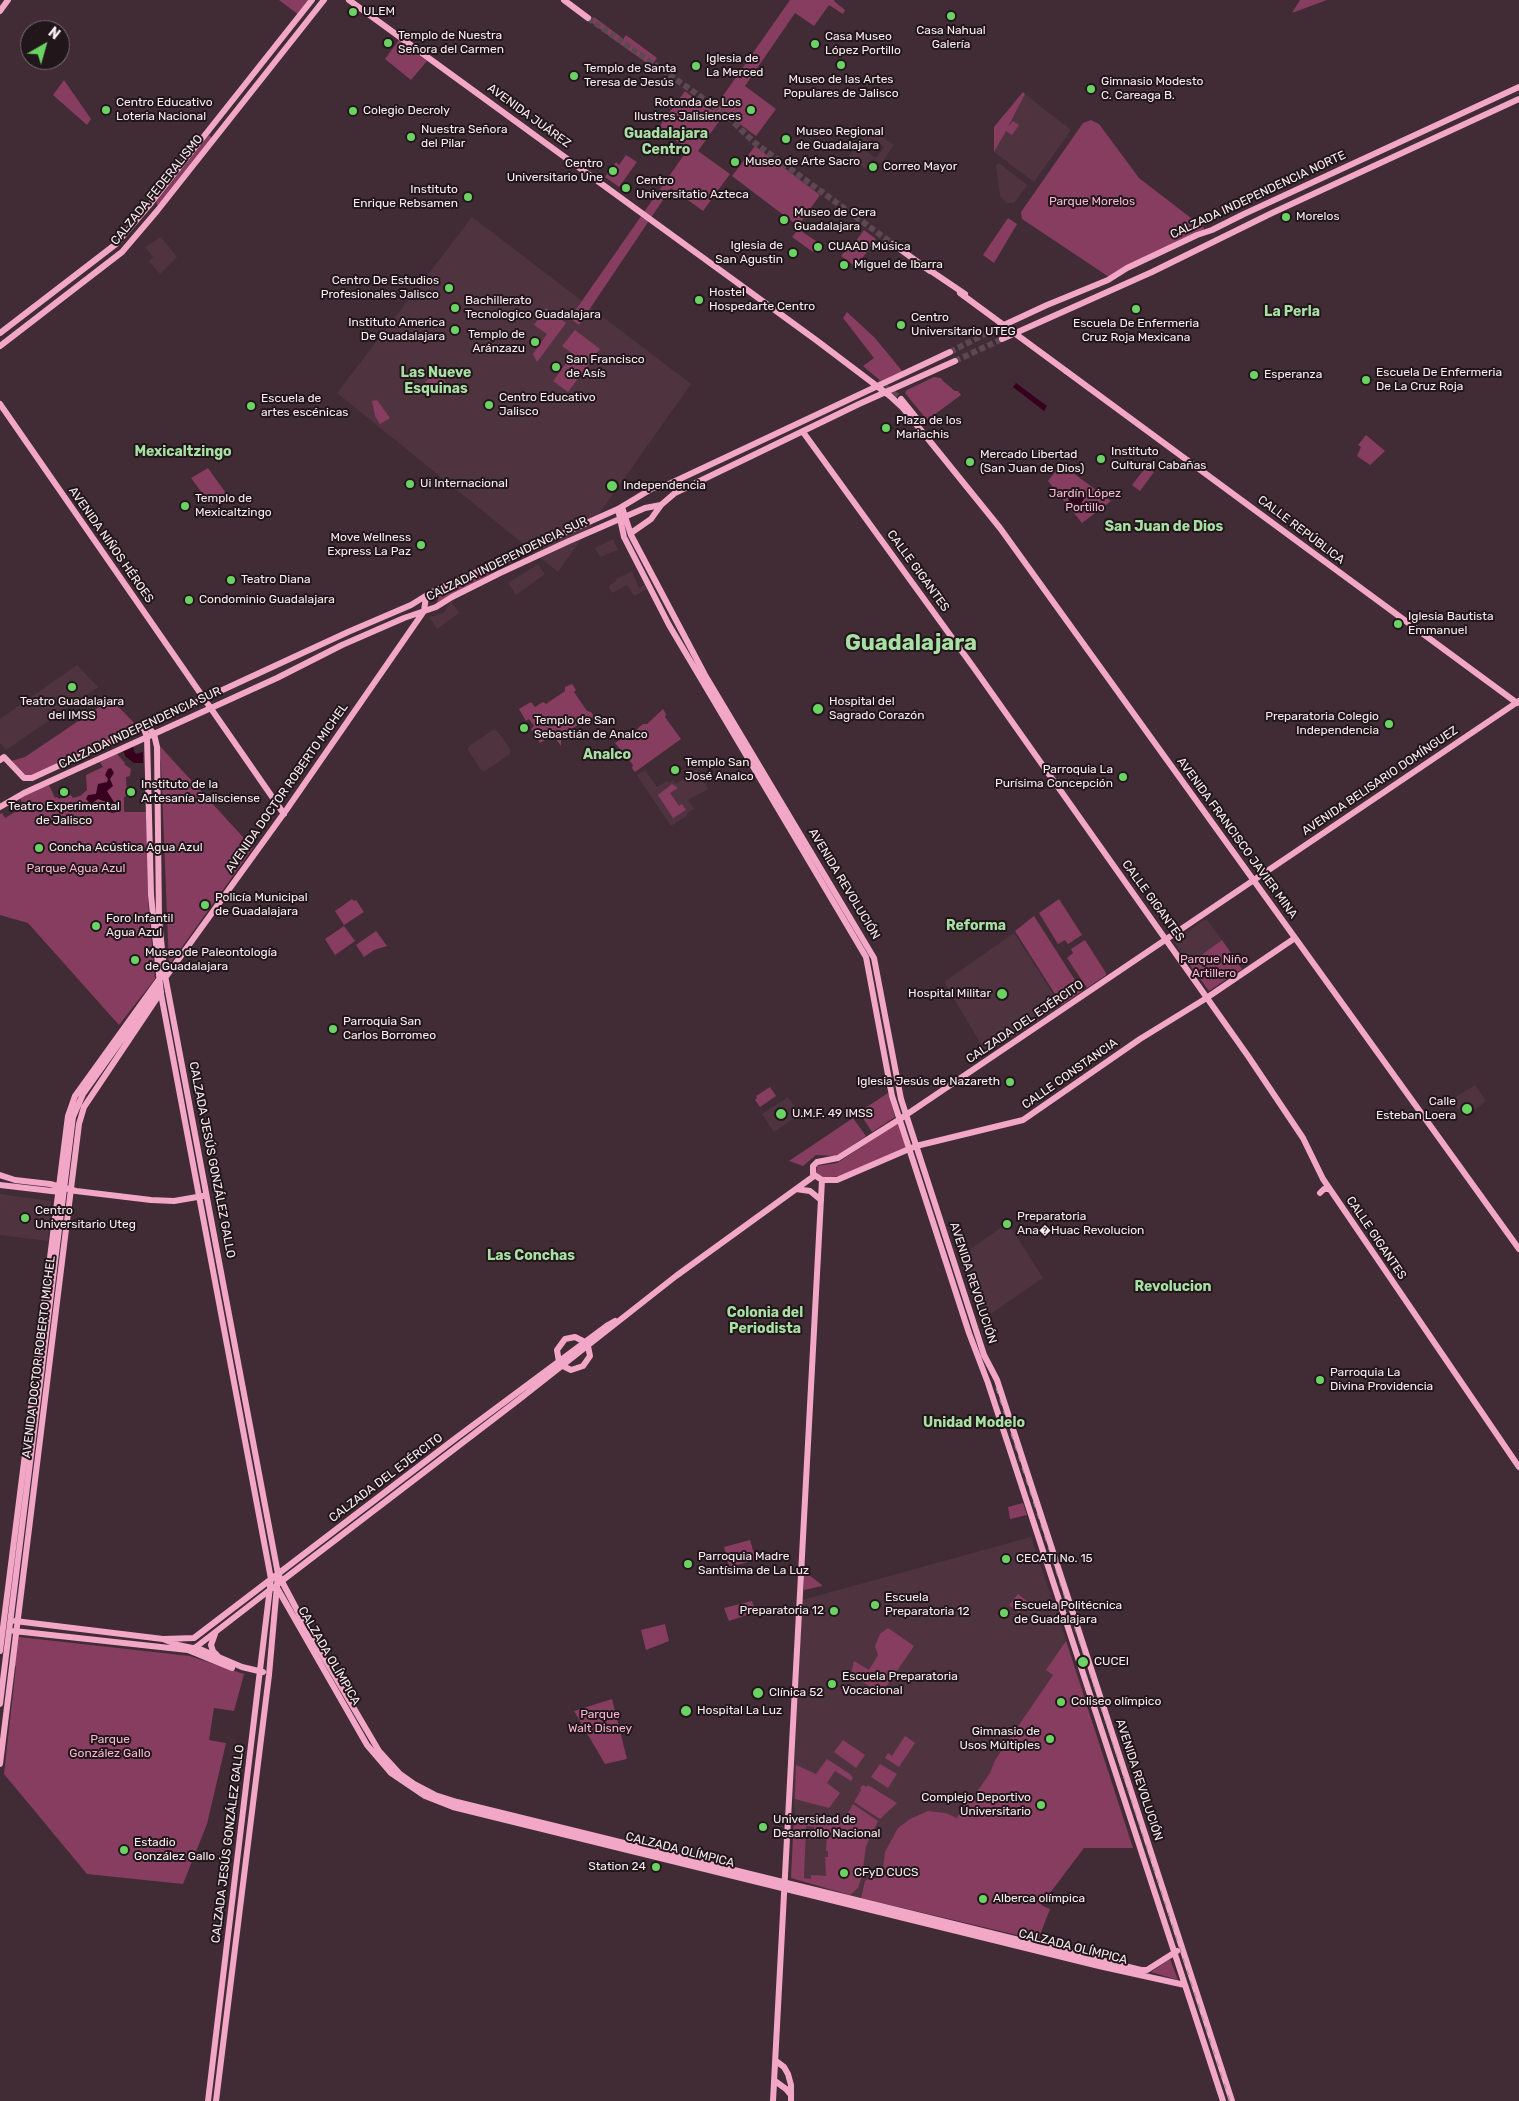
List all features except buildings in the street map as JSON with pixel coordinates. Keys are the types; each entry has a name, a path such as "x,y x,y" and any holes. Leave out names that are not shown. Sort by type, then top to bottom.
{"main road":[{"path":"0,11 8,0"},
{"name":"CALZADA FEDERALISMO","path":"0,333 116,244 151,203 312,0"},
{"name":"CALZADA FEDERALISMO","path":"0,346 124,250 324,0"},
{"name":"AVENIDA JUÁREZ","path":"349,0 877,384 886,393"},
{"path":"564,0 588,18"},
{"name":"CALZADA INDEPENDENCIA NORTE","path":"1011,330 1154,256 1519,87"},
{"name":"CALZADA INDEPENDENCIA NORTE","path":"1011,330 1152,272 1272,213 1519,99"},
{"path":"124,250 151,214 152,208"},
{"path":"893,244 1011,330"},
{"path":"928,269 1011,330"},
{"path":"991,331 1011,330"},
{"path":"1002,339 1011,330"},
{"name":"CALLE REPÚBLICA","path":"1011,330 1518,702"},
{"path":"877,384 950,352"},
{"path":"886,393 955,361"},
{"name":"CALZADA INDEPENDENCIA SUR","path":"2,758 22,777 26,779 32,778 348,632 411,605 426,596 580,524 620,508 653,488 669,484 877,384"},
{"name":"CALZADA INDEPENDENCIA SUR","path":"0,807 29,791 277,678 342,645 436,607 500,573 645,508 660,505 675,493 886,393"},
{"name":"AVENIDA FRANCISCO JAVIER MINA","path":"886,393 903,408 932,442 1000,528 1519,1250"},
{"name":"AVENIDA FRANCISCO JAVIER MINA","path":"901,399 917,418 932,442"},
{"name":"AVENIDA NIÑOS HÉROES","path":"0,404 284,814"},
{"name":"CALLE GIGANTES","path":"803,432 854,500 1167,939 1303,1138 1317,1170 1329,1189 1519,1467"},
{"path":"630,533 651,519 660,505"},
{"name":"AVENIDA REVOLUCIÓN","path":"620,508 630,533 705,675 872,954 909,1149 1062,1608 1223,2101"},
{"name":"AVENIDA REVOLUCIÓN","path":"623,518 624,537 669,625 864,951 869,968 890,1089 916,1146 984,1355 997,1380 1232,2101"},
{"path":"424,611 426,596"},
{"name":"AVENIDA DOCTOR ROBERTO MICHEL","path":"0,1764 11,1620 75,1128 84,1107 160,990 166,976 284,814 424,611"},
{"name":"AVENIDA BELISARIO DOMÍNGUEZ","path":"1254,881 1518,702"},
{"path":"145,725 154,734"},
{"path":"145,725 147,737 151,895 159,979 166,976"},
{"name":"CALZADA JESÚS GONZÁLEZ GALLO","path":"154,734 157,747 159,919 166,976 279,1584 216,2101"},
{"name":"CALZADA DEL EJÉRCITO","path":"188,1650 196,1648 586,1344 712,1249 814,1176 813,1166 817,1162 838,1158 903,1117 1254,881"},
{"name":"CALLE CONSTANCIA","path":"822,1180 838,1179 916,1146 1023,1120 1140,1039 1206,998 1295,938"},
{"name":"AVENIDA DOCTOR ROBERTO MICHEL","path":"0,1704 58,1272 66,1202 63,1149 70,1109 159,979"},
{"name":"CALZADA JESÚS GONZÁLEZ GALLO","path":"159,979 272,1579 208,2101"},
{"name":"AVENIDA DOCTOR ROBERTO MICHEL","path":"89,1082 119,1051"},
{"path":"89,1082 98,1088"},
{"path":"81,1092 91,1098"},
{"name":"AVENIDA DOCTOR ROBERTO MICHEL","path":"75,1128 75,1111 81,1092"},
{"path":"63,1149 73,1136"},
{"path":"0,1175 15,1180 66,1190"},
{"path":"773,2101 822,1180 814,1176"},
{"path":"0,1185 164,1201 199,1198 208,1195"},
{"path":"796,1189 810,1191 821,1200"},
{"path":"1320,1193 1324,1189 1329,1189"},
{"path":"576,1337 586,1344 590,1356 583,1366 571,1370 561,1364 557,1350 565,1339 576,1337"},
{"name":"CALZADA DEL EJÉRCITO","path":"163,1639 194,1638 272,1579 277,1570 284,1569 561,1364"},
{"path":"268,1559 277,1570"},
{"name":"CALZADA OLÍMPICA","path":"272,1579 279,1584 367,1745 391,1773 417,1792 453,1807 1142,1970 1147,1970 1182,1948"},
{"path":"1062,1608 1070,1605"},
{"path":"11,1620 163,1639 178,1645 196,1648 242,1667 268,1675"},
{"path":"222,1626 214,1634 211,1642 213,1651 222,1659"},
{"path":"10,1631 188,1650 236,1669 260,1673"},
{"name":"AVENIDA DOCTOR ROBERTO MICHEL","path":"0,1651 10,1631"},
{"name":"CALZADA OLÍMPICA","path":"785,1885 1100,1966 1184,1985 1196,1991"},
{"path":"231,1918 241,1900"},
{"path":"776,2061 784,2067 788,2074 791,2099"},
{"path":"774,2080 786,2089 791,2099"},
{"path":"774,2093 779,2101"}],"shaded area":[{"path":"1025,94 1071,130 1034,182 994,152"},
{"path":"869,128 894,145 881,164 873,159 865,169 849,156","holes":["872,139 884,147 876,158 864,150"]},
{"path":"999,163 1027,186 1014,203 1006,203 1000,196 996,166"},
{"path":"472,217 691,384 558,572 337,393"},
{"path":"161,237 177,257 160,274 149,261 153,257 145,247"},
{"path":"1016,383 1047,406 1044,411 1013,387"},
{"path":"1076,489 1084,497 1076,505 1068,497"},
{"path":"613,539 618,550 600,557 595,548"},
{"path":"538,564 545,574 516,595 508,583"},
{"path":"632,571 639,588 645,585 647,589 634,596 627,585 612,593 609,588 610,585 617,581 616,579"},
{"path":"451,601 459,613 437,629 429,617 444,613"},
{"path":"77,665 98,687 6,750 0,743 0,719"},
{"path":"493,730 497,731 511,750 510,754 485,771 481,770 468,750 469,746"},
{"path":"133,746 136,754 143,752 143,763 134,763 126,757 123,751"},
{"path":"111,768 114,773 110,779 113,786 107,791 117,807 117,812 112,813 104,809 106,802 98,799 91,804 86,799 88,795 96,794 98,784 107,782 108,779 105,775 108,769"},
{"path":"697,769 708,789 688,800 694,809 671,826 637,775 645,770 657,787 673,780 676,784"},
{"path":"1204,920 1208,921 1222,940 1189,964 1174,942"},
{"name":"Hospital Militar","path":"1014,933 1061,1006 987,1054 944,982"},
{"name":"Calle Esteban Loera","path":"1475,1085 1486,1101 1465,1118 1451,1100"},
{"name":"U.M.F. 49 IMSS","path":"788,1097 800,1114 774,1132 762,1114"},
{"name":"Centro Universitario Uteg","path":"0,1194 51,1201 48,1241 0,1235"},
{"path":"1005,1225 1007,1228 1010,1226 1043,1278 980,1321 959,1257"},
{"path":"1031,1537 1084,1693 1053,1675 995,1760 990,1773 974,1796 969,1793 957,1818 946,1813 882,1867 882,1877 870,1878 861,1898 791,1878 795,1815 793,1796 802,1600"}],"green space":[{"path":"279,0 311,0 299,15"},
{"path":"790,0 834,0 845,10 843,14 829,5 814,26 795,13 745,86 776,109 756,136 725,113 698,151 730,174 703,211 671,188 579,325 570,318 688,149 658,128 685,91 705,107 713,110"},
{"path":"1300,0 1327,0 1292,13"},
{"path":"594,17 621,37 617,42 591,22"},
{"path":"626,35 657,58 651,66 620,44"},
{"path":"399,40 427,61 411,80 385,59"},
{"path":"64,80 91,119 87,125 53,95"},
{"path":"1023,92 1025,94 1008,127 1013,121 1019,125 1012,135 1006,131 994,152 994,127"},
{"name":"Parque Morelos","path":"1091,120 1099,124 1139,178 1204,228 1204,231 1109,277 1022,219 1021,212 1083,123"},
{"path":"209,135 212,138 158,206 156,202"},
{"path":"755,146 820,195 798,226 732,176"},
{"path":"626,155 637,162 619,187 605,177 616,162 619,165"},
{"path":"1008,218 1017,224 994,263 983,255"},
{"path":"864,230 876,239 856,267 841,256 847,249 849,250"},
{"path":"801,231 819,243 813,252 792,237 796,232"},
{"path":"546,308 566,323 537,362 533,354 547,334 534,325"},
{"path":"847,312 875,338 903,372 882,382 863,366 874,358 843,318"},
{"path":"575,330 600,349 568,392 553,381 573,354 562,346"},
{"path":"436,372 446,382 432,392 425,382"},
{"path":"934,377 941,378 961,395 927,420 905,393 907,390"},
{"path":"377,400 390,418 380,424 375,416 372,401"},
{"path":"1366,435 1385,451 1370,465 1357,456 1361,447 1358,445"},
{"name":"Jardín López Portillo","path":"1061,464 1111,501 1082,523 1048,481"},
{"path":"1146,467 1154,472 1140,491 1132,485"},
{"path":"208,468 228,496 211,505 191,478"},
{"path":"494,569 495,571 437,603 438,599 434,595"},
{"path":"572,684 576,690 574,692 587,711 591,712 594,717 590,720 586,719 565,734 568,735 561,740 561,746 553,735 540,743 531,729 534,726 529,719 526,721 519,709 531,702 535,707 543,702 546,704 565,691 565,687"},
{"path":"111,699 137,726 30,776 24,775 11,761 25,757"},
{"path":"663,709 666,714 665,717 681,739 635,772 632,768 633,765 615,743 629,734 632,735 638,728 643,724 647,724"},
{"path":"158,744 253,848 169,965 161,764"},
{"name":"Parque Agua Azul","path":"117,754 124,764 131,769 130,776 126,777 127,796 124,797 124,812 146,812 148,901 155,979 119,1025 28,923 0,915 0,814 2,813 5,818 24,807 20,798 49,785 55,798 59,799 71,795 73,798 80,796 87,790 86,775 103,767 100,762"},
{"path":"672,784 678,788 670,793 679,806 682,804 686,810 673,818 658,795"},
{"path":"352,899 356,900 364,912 344,925 335,911"},
{"path":"1059,899 1082,935 1068,944 1065,940 1058,944 1039,913"},
{"path":"1034,916 1082,991 1062,1005 1015,931"},
{"path":"344,926 355,941 335,955 325,939"},
{"path":"376,931 387,946 374,950 364,957 356,945"},
{"path":"1085,940 1106,973 1106,975 1087,988 1067,958 1073,953 1071,949"},
{"name":"Parque Niño Artillero","path":"1222,940 1242,969 1209,991 1189,964"},
{"path":"770,1087 776,1096 760,1107 755,1100 756,1096"},
{"path":"888,1093 895,1117 872,1132 859,1112"},
{"path":"853,1118 866,1136 841,1153 835,1156 816,1155 803,1166 789,1161"},
{"path":"898,1123 906,1148 841,1176 823,1178 816,1172 817,1166 837,1163"},
{"path":"1023,1503 1027,1515 1010,1519 1008,1507"},
{"path":"750,1540 756,1560 729,1567 724,1547"},
{"path":"804,1571 822,1585 822,1586 804,1590"},
{"path":"1018,1594 1028,1602 1019,1613 1009,1605"},
{"path":"752,1601 756,1612 729,1621 724,1608"},
{"path":"665,1624 669,1641 646,1650 641,1630"},
{"path":"888,1628 914,1646 881,1694 851,1674 854,1661 869,1670 878,1655 875,1646 880,1634"},
{"name":"Parque González Gallo","path":"19,1637 190,1656 244,1674 234,1711 214,1708 209,1740 226,1743 207,1824 183,1884 87,1874 4,1774 16,1666 14,1667"},
{"name":"Complejo Deportivo Universitario","path":"1066,1641 1133,1848 1084,1848 1041,1905 1050,1909 1038,1940 861,1898 865,1881 870,1878 882,1877 885,1852 898,1828 910,1819 928,1811 946,1813 957,1818 969,1793 974,1796 990,1773 995,1760 1053,1675 1046,1670"},
{"name":"Parque Walt Disney","path":"612,1699 627,1759 605,1764 574,1711"},
{"path":"905,1736 915,1743 899,1767 885,1758 888,1753 892,1756"},
{"path":"843,1740 865,1755 856,1768 834,1752"},
{"path":"827,1759 850,1774 853,1778 851,1781 835,1771 827,1783 840,1793 829,1808 795,1799 796,1765 816,1774"},
{"path":"880,1764 897,1774 888,1788 871,1777"},
{"path":"863,1785 867,1787 868,1785 897,1803 880,1819 854,1802"},
{"path":"853,1804 878,1821 866,1846 862,1876 858,1888 850,1895 791,1878 794,1816 841,1819","holes":["806,1826 814,1827 814,1831 827,1832 826,1851 828,1851 828,1857 825,1857 826,1876 811,1875 811,1879 804,1878"]},
{"path":"1170,1959 1178,1980 1151,1972"}],"tunnel":[{"path":"588,18 724,113 755,143 893,244"},
{"path":"950,352 991,331"},
{"path":"955,361 1002,339"},
{"path":"878,382 901,399"}],"railway":[{"path":"996,1388 1230,2101"}],"place":[{"name":"ULEM","path":"353,12"},
{"name":"Casa Nahual Galería","path":"951,16"},
{"name":"Templo de Nuestra Señora del Carmen","path":"388,43"},
{"name":"Casa Museo López Portillo","path":"815,44"},
{"name":"Museo de las Artes Populares de Jalisco","path":"841,65"},
{"name":"Iglesia de La Merced","path":"696,66"},
{"name":"Templo de Santa Teresa de Jesús","path":"574,76"},
{"name":"Gimnasio Modesto C. Careaga B.","path":"1091,89"},
{"name":"Centro Educativo Loteria Nacional","path":"106,110"},
{"name":"Rotonda de Los Ilustres Jalisiences","path":"751,110"},
{"name":"Colegio Decroly","path":"353,111"},
{"name":"Nuestra Señora del Pilar","path":"411,137"},
{"name":"Museo Regional de Guadalajara","path":"786,139"},
{"name":"Museo de Arte Sacro","path":"735,162"},
{"name":"Correo Mayor","path":"873,167"},
{"name":"Centro Universitario Une","path":"613,171"},
{"name":"Centro Universitatio Azteca","path":"626,188"},
{"name":"Instituto Enrique Rebsamen","path":"468,197"},
{"name":"Morelos","path":"1286,217"},
{"name":"Museo de Cera Guadalajara","path":"784,220"},
{"name":"CUAAD Música","path":"818,247"},
{"name":"Iglesia de San Agustin","path":"793,253"},
{"name":"Miguel de Ibarra","path":"844,265"},
{"name":"Centro De Estudios Profesionales Jalisco","path":"449,288"},
{"name":"Hostel Hospedarte Centro","path":"699,300"},
{"name":"Bachillerato Tecnologico Guadalajara","path":"455,308"},
{"name":"Escuela De Enfermeria Cruz Roja Mexicana","path":"1136,309"},
{"name":"Centro Universitario UTEG","path":"901,325"},
{"name":"Instituto America De Guadalajara","path":"455,330"},
{"name":"Templo de Aránzazu","path":"535,342"},
{"name":"San Francisco de Asís","path":"556,367"},
{"name":"Esperanza","path":"1254,375"},
{"name":"Escuela De Enfermeria De La Cruz Roja","path":"1366,380"},
{"name":"Centro Educativo Jalisco","path":"489,405"},
{"name":"Escuela de artes escénicas","path":"251,406"},
{"name":"Plaza de los Mariachis","path":"886,428"},
{"name":"Instituto Cultural Cabañas","path":"1101,459"},
{"name":"Mercado Libertad (San Juan de Dios)","path":"970,462"},
{"name":"Ui Internacional","path":"410,484"},
{"name":"Independencia","path":"612,486"},
{"name":"Templo de Mexicaltzingo","path":"185,506"},
{"name":"Move Wellness Express La Paz","path":"421,545"},
{"name":"Teatro Diana","path":"231,580"},
{"name":"Condominio Guadalajara","path":"189,600"},
{"name":"Iglesia Bautista Emmanuel","path":"1398,624"},
{"name":"Teatro Guadalajara del IMSS","path":"72,687"},
{"name":"Hospital del Sagrado Corazón","path":"818,709"},
{"name":"Preparatoria Colegio Independencia","path":"1389,724"},
{"name":"Templo de San Sebastián de Analco","path":"524,728"},
{"name":"Templo San José Analco","path":"675,770"},
{"name":"Parroquia La Purísima Concepción","path":"1123,777"},
{"name":"Teatro Experimental de Jalisco","path":"64,792"},
{"name":"Instituto de la Artesanía Jalisciense","path":"131,792"},
{"name":"Concha Acústica Agua Azul","path":"39,848"},
{"name":"Policía Municipal de Guadalajara","path":"205,905"},
{"name":"Foro Infantil Agua Azul","path":"96,926"},
{"name":"Museo de Paleontología de Guadalajara","path":"135,960"},
{"name":"Hospital Militar","path":"1002,994"},
{"name":"Parroquia San Carlos Borromeo","path":"333,1029"},
{"name":"Iglesia Jesús de Nazareth","path":"1010,1082"},
{"name":"Calle Esteban Loera","path":"1467,1109"},
{"name":"U.M.F. 49 IMSS","path":"781,1114"},
{"name":"Centro Universitario Uteg","path":"25,1218"},
{"name":"Preparatoria Ana�Huac Revolucion","path":"1007,1224"},
{"name":"Parroquia La Divina Providencia","path":"1320,1380"},
{"name":"CECATI No. 15","path":"1006,1559"},
{"name":"Parroquia Madre Santísima de La Luz","path":"688,1564"},
{"name":"Escuela Preparatoria 12","path":"875,1605"},
{"name":"Preparatoria 12","path":"834,1611"},
{"name":"Escuela Politécnica de Guadalajara","path":"1004,1613"},
{"name":"CUCEI","path":"1083,1662"},
{"name":"Escuela Preparatoria Vocacional","path":"832,1684"},
{"name":"Clínica 52","path":"758,1693"},
{"name":"Coliseo olímpico","path":"1061,1702"},
{"name":"Hospital La Luz","path":"686,1711"},
{"name":"Gimnasio de Usos Múltiples","path":"1050,1739"},
{"name":"Complejo Deportivo Universitario","path":"1041,1805"},
{"name":"Universidad de Desarrollo Nacional","path":"763,1827"},
{"name":"Estadio González Gallo","path":"124,1850"},
{"name":"Station 24","path":"656,1867"},
{"name":"CFyD CUCS","path":"844,1873"},
{"name":"Alberca olímpica","path":"983,1899"}],"district":[{"name":"Guadalajara Centro","path":"666,142"},
{"name":"La Perla","path":"1292,312"},
{"name":"Las Nueve Esquinas","path":"436,382"},
{"name":"Mexicaltzingo","path":"183,452"},
{"name":"San Juan de Dios","path":"1164,527"},
{"name":"Guadalajara","path":"911,644"},
{"name":"Analco","path":"607,755"},
{"name":"Reforma","path":"976,926"},
{"name":"Las Conchas","path":"531,1256"},
{"name":"Revolucion","path":"1173,1287"},
{"name":"Colonia del Periodista","path":"765,1322"},
{"name":"Unidad Modelo","path":"974,1423"}]}
